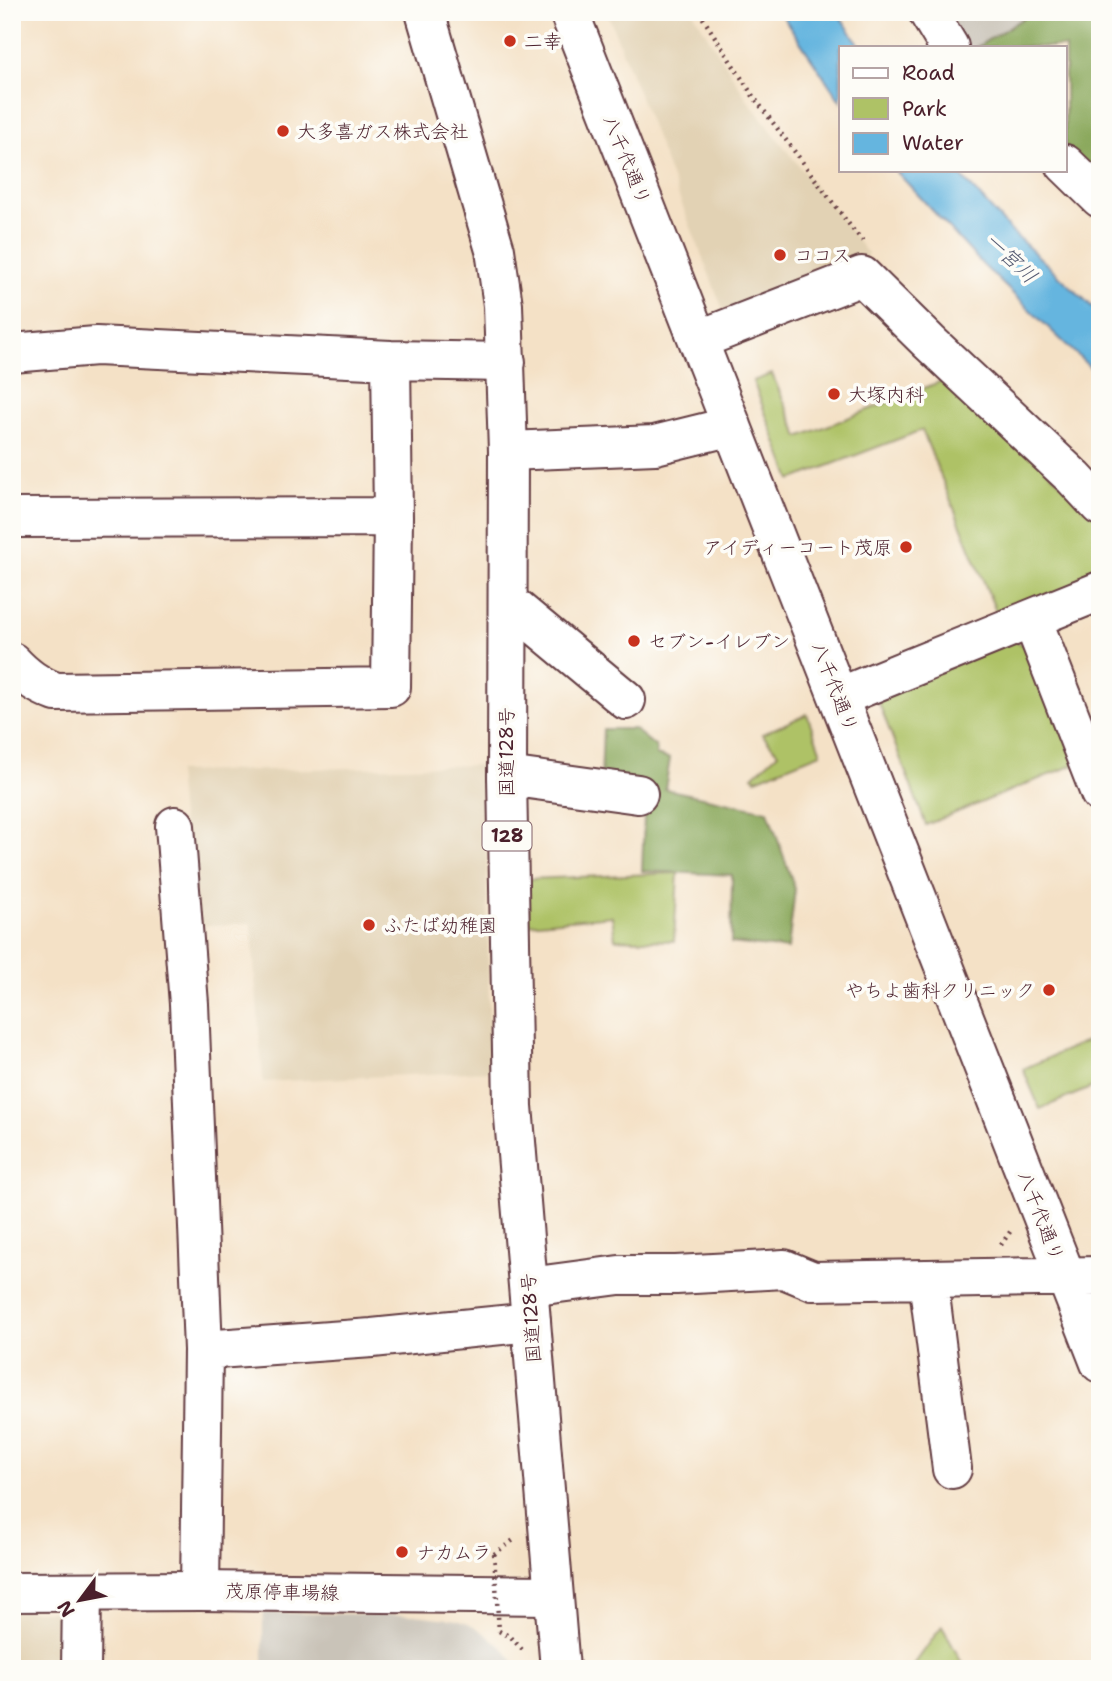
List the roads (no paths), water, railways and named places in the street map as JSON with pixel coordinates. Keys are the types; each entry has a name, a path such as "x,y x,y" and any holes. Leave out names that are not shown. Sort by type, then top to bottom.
{"main road":[{"name":"国道128号","path":"425,12 495,250 503,305 508,451 506,776 513,1106 560,1669"},
{"name":"八千代通り","path":"569,12 839,696 1082,1276 1100,1363"},
{"path":"928,12 948,46"},
{"path":"1066,165 1100,198"},
{"path":"698,340 862,276 1100,506"},
{"path":"12,353 96,346 391,360 506,362"},
{"path":"12,662 38,685 56,692 391,687 391,360"},
{"path":"508,451 655,445 732,426"},
{"path":"12,518 393,517"},
{"path":"839,696 1100,591"},
{"path":"508,602 626,700"},
{"path":"1032,619 1100,793"},
{"path":"506,776 638,793"},
{"path":"175,825 190,1017 202,1350 200,1591"},
{"path":"202,1350 372,1338 530,1304 619,1275 784,1269 813,1281 1082,1276"},
{"path":"929,1279 952,1469"},
{"name":"茂原停車場線","path":"12,1592 552,1595"},
{"path":"81,1669 82,1593"}],"water":[{"path":"780,12 837,12 860,46 839,46 839,99"},
{"name":"一宮川","path":"897,172 958,172 1011,231 1100,314 1100,377 983,265"}],"place":[{"name":"二幸","path":"510,41"},
{"name":"大多喜ガス株式会社","path":"283,131"},
{"name":"ココス","path":"780,255"},
{"name":"大塚内科","path":"834,394"},
{"name":"アイディーコート茂原","path":"906,547"},
{"name":"セブン-イレブン","path":"634,641"},
{"name":"ふたば幼稚園","path":"369,925"},
{"name":"やちよ歯科クリニック","path":"1049,990"},
{"name":"ナカムラ","path":"402,1552"}]}
